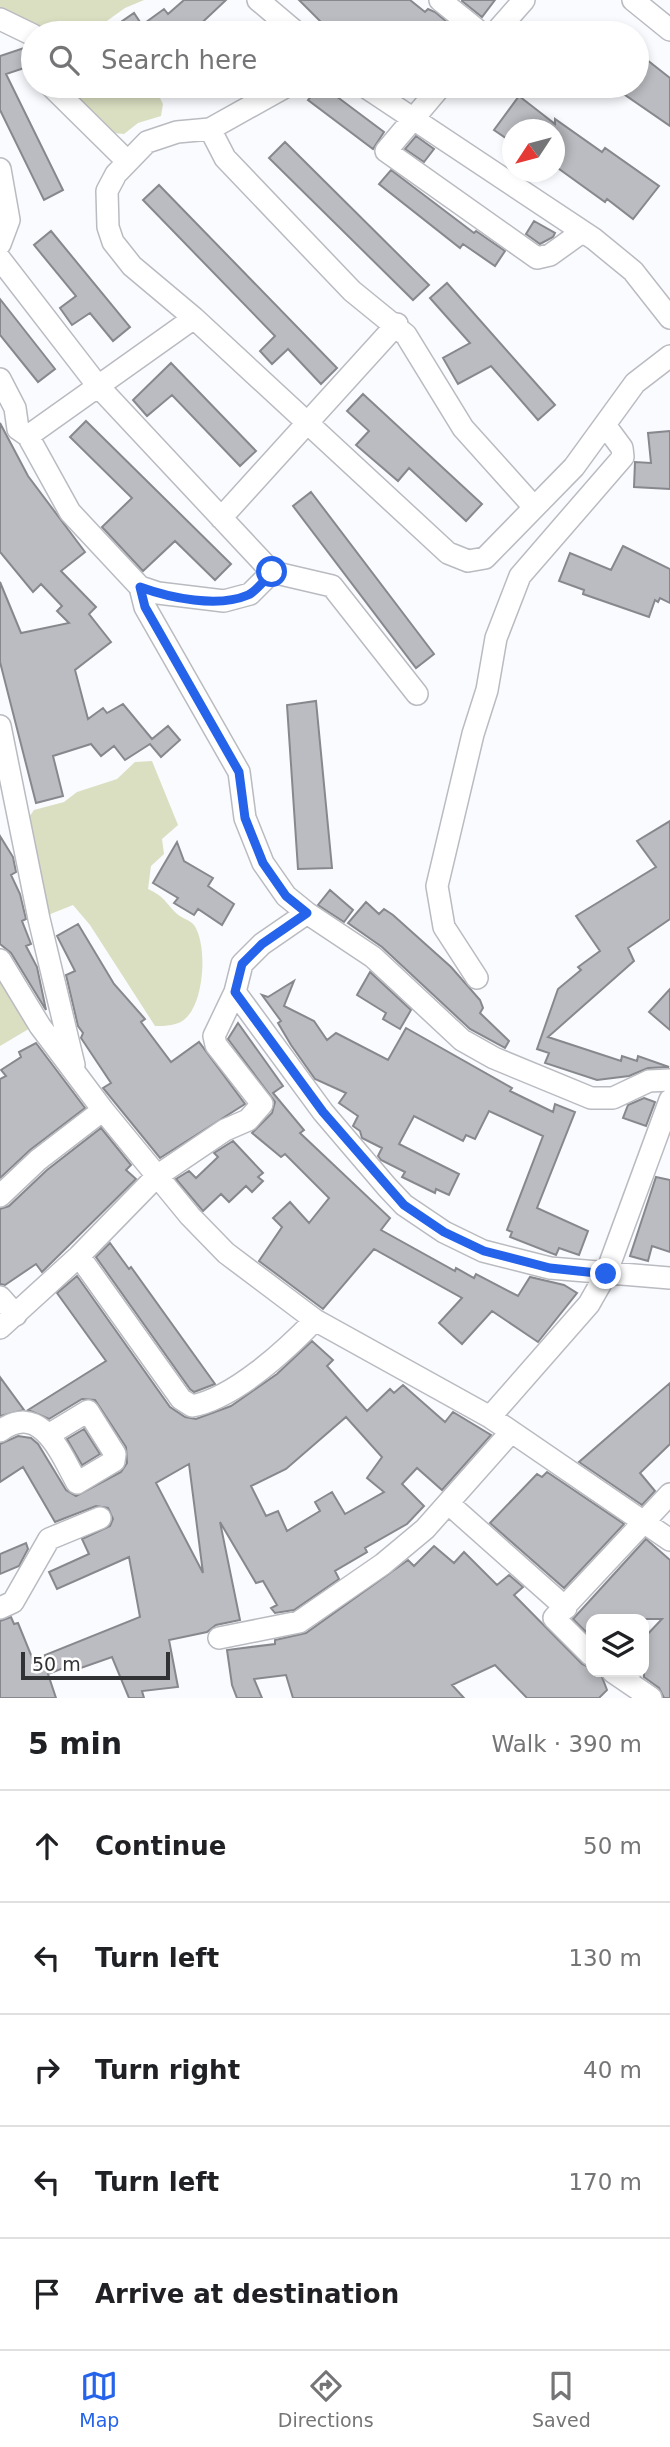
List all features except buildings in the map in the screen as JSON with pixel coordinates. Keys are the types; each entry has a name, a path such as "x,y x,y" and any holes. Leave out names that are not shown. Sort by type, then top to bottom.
{"street":[{"path":"258,0 283,21"},
{"path":"440,0 466,21"},
{"path":"506,21 524,0"},
{"path":"633,0 670,30"},
{"path":"0,19 21,29"},
{"path":"63,98 127,161"},
{"path":"266,98 210,129 147,142 127,161 107,191 108,227 113,242 132,266 309,422 448,552 468,561 485,558 574,467 635,383 670,356"},
{"path":"381,98 582,232 633,271 670,318"},
{"path":"430,98 386,151 537,258 550,255 582,232"},
{"path":"210,129 225,158 352,291 397,324 463,428 534,507"},
{"path":"0,169 9,220 0,244"},
{"path":"0,259 98,386 272,572 332,586 417,694"},
{"path":"23,432 98,386 194,318"},
{"path":"221,518 397,324"},
{"path":"0,379 15,408 23,432 70,512 140,587 158,593 224,601 250,594 272,572"},
{"path":"0,416 23,432"},
{"path":"477,978 444,927 437,886 473,734 487,690 496,638 520,576 624,457 622,448 605,425"},
{"path":"140,587 145,607 239,772 245,818 263,863 286,896 373,957 462,1040 495,1058 591,1098 612,1098 649,1081 670,1080"},
{"path":"0,726 39,919 76,1073"},
{"path":"0,1297 8,1321 79,1256 157,1176 225,1130 248,1120 262,1104 216,1045 214,1036 235,992 242,964 262,944 307,913"},
{"path":"0,960 40,1026 103,1110 226,1253 315,1320 490,1418 670,1540"},
{"path":"235,992 323,1112 404,1205 444,1232 484,1251 550,1268 670,1278"},
{"path":"490,1418 589,1304 606,1274 660,1157 670,1100"},
{"path":"0,1196 38,1160 103,1110"},
{"path":"79,1256 181,1399 192,1406 212,1402 288,1348 315,1320"},
{"path":"0,1431 12,1422 24,1422 50,1434"},
{"path":"219,1638 299,1622 383,1564 425,1529 511,1432"},
{"path":"586,1650 554,1618 670,1494"},
{"path":"449,1504 565,1608"},
{"path":"0,1608 13,1602 49,1539 100,1518"},
{"path":"620,1677 651,1698"}],"green space":[{"path":"0,0 144,0 125,8 107,21 21,22 0,11"},
{"path":"76,98 160,98 163,104 161,116 138,123 124,134 113,133"},
{"path":"152,761 178,825 162,839 164,854 151,866 148,889 194,925 202,959 200,987 192,1010 179,1023 163,1026 155,1026 90,925 73,905 48,915 29,817 34,810 64,802 77,792 117,779 135,762"},
{"path":"0,977 32,1027 0,1046"}],"route":[{"path":"272,572 250,594 224,601 158,593 140,587 145,607 239,772 245,818 263,863 286,896 307,913 262,944 242,964 235,992 323,1112 404,1205 444,1232 484,1251 550,1268 606,1274"}]}
